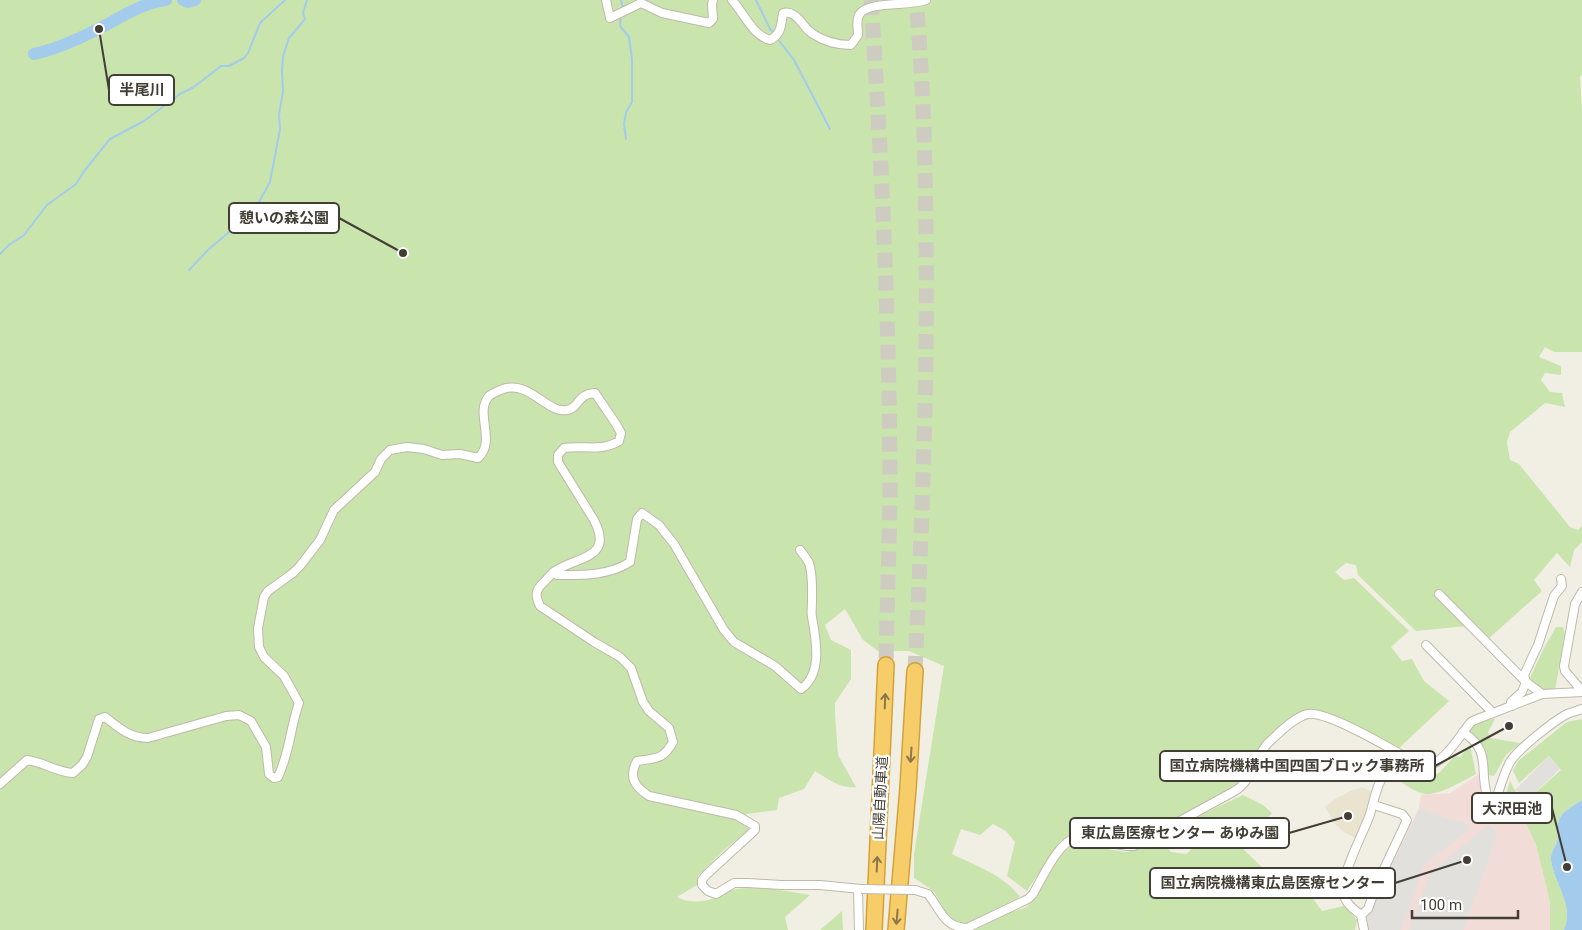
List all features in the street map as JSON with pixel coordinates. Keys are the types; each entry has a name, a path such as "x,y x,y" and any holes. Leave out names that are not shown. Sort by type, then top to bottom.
{"highway":[{"name":"山陽自動車道","path":"874,930 886,665"},
{"name":"山陽自動車道","path":"896,930 908,788 915,671"}],"street":[{"path":"606,0 610,18 640,3 662,13 709,23 713,19 713,0"},
{"path":"732,0 763,38 770,40 776,36 780,31 783,12 788,11 794,14 811,33 826,42 841,45 851,45 855,41 858,35 857,22 859,13 864,8 876,2 889,0 917,3 926,0"},
{"path":"0,784 28,760 37,761 64,772 73,773 82,765 87,757 99,719 106,717 129,735 138,738 148,738 226,716 239,715 251,721 266,747 269,774 274,778 278,777 292,736 294,716 299,703 284,676 264,657 259,647 258,628 264,597 272,587 293,574 300,566 320,540 334,510 375,472 381,459 390,450 407,447 424,449 442,455 460,454 478,458 483,454 486,446 484,413 486,401 491,394 508,388 527,391 559,410 566,411 574,408 580,398 587,394 595,393 621,433 619,441 612,445 596,448 574,446 564,448 558,455 558,462 599,529 600,543 594,553 556,571 537,590 536,598 540,606 620,657 631,668 643,702 669,728 673,742 667,753 655,759 637,761 633,768 633,780 640,790 649,796 736,815 755,826 755,830 706,874 702,880 702,885 708,891 716,894 734,884 748,883 915,890 928,894 948,923 956,928 967,928 1028,899 1062,847 1072,838 1078,837 1134,846 1233,792 1244,785 1260,753 1269,742 1299,718 1308,714 1324,716 1372,738 1425,768"},
{"path":"556,571 558,574 586,575 604,572 630,562 637,519 642,514 659,525 674,544 724,630 734,642 775,666 801,689 808,684 814,674 816,643 812,617 812,588 809,562 800,550"},
{"path":"1512,706 1511,702 1522,692 1526,682 1524,675 1538,645 1554,596 1562,586 1561,578"},
{"path":"1582,592 1575,604 1564,666 1565,671 1582,691"},
{"path":"1439,594 1526,682 1542,694"},
{"path":"1426,645 1490,710 1490,714"},
{"path":"1364,930 1361,915 1349,905 1342,890 1349,863 1374,805 1379,782 1385,775 1425,768 1438,762 1471,722 1542,694 1582,691"},
{"path":"1490,819 1497,792 1509,763 1515,754 1555,722 1582,709"},
{"path":"1463,732 1471,737 1482,753 1486,795 1493,810"},
{"path":"1361,915 1368,909 1376,886 1407,820 1402,814 1374,805"},
{"path":"858,930 859,889"}],"shaded area":[{"path":"1549,756 1560,769 1529,798 1515,790"},
{"path":"1481,773 1484,794 1503,801 1522,814 1536,845 1550,902 1550,930 1366,930 1366,919 1419,808 1421,795 1450,793"},
{"path":"1362,787 1374,793 1357,839 1344,832 1335,824 1325,807 1335,799"},
{"path":"1420,808 1469,825 1467,831 1424,865 1401,930 1368,930 1366,918"},
{"path":"1488,825 1492,827 1497,836 1463,930 1409,930 1431,872"}],"green space":[{"path":"0,0 1582,0 1582,75 1580,77 1582,111 1582,352 1554,352 1545,347 1539,357 1561,366 1561,375 1545,373 1541,380 1550,392 1562,393 1565,407 1545,403 1510,432 1507,442 1510,460 1519,464 1570,527 1578,530 1582,526 1582,542 1574,550 1570,567 1557,553 1534,580 1542,591 1488,639 1467,626 1416,631 1358,575 1356,565 1346,563 1335,572 1344,580 1354,578 1409,631 1391,647 1402,661 1412,659 1424,681 1449,701 1397,750 1319,713 1306,709 1271,735 1239,784 1136,840 1125,843 1076,832 1060,841 1027,891 1007,876 1015,842 1006,831 993,824 980,835 961,829 952,854 998,877 1020,897 967,923 959,922 949,917 934,892 914,878 914,854 944,666 909,651 878,651 863,640 845,609 825,625 831,640 851,650 851,679 835,703 835,714 838,755 856,787 839,785 815,771 804,789 779,798 777,810 746,814 749,830 724,850 698,876 697,885 677,897 686,901 703,901 713,899 728,891 742,888 771,889 810,895 785,917 788,930 0,930"},
{"path":"1556,627 1563,627 1565,635 1555,690 1541,690 1531,683 1530,678"},
{"path":"1495,719 1488,732 1490,738 1520,743 1506,755 1494,776 1488,775 1484,747 1468,729 1480,722"},
{"path":"1582,719 1582,800 1567,810 1559,819 1557,827 1558,839 1551,857 1553,869 1566,903 1567,921 1564,930 1550,930 1550,902 1536,845 1522,814 1506,794 1510,781 1516,792 1528,799 1561,770 1549,756 1519,783 1513,771 1518,761 1567,722"},
{"path":"1470,745 1476,774 1451,787 1437,793 1425,794 1414,790 1397,779 1431,777 1439,773 1455,756 1460,757"},
{"path":"1243,795 1263,805 1272,813 1241,847 1267,872 1311,896 1322,911 1344,906 1357,920 1355,930 975,930 1031,903 1058,860 1071,847 1079,844 1125,852 1132,851 1159,838 1171,852 1186,854 1192,849 1194,818"},
{"path":"842,911 843,930 820,930"}],"water":[{"path":"1582,800 1582,930 1564,930 1567,921 1566,903 1553,869 1551,857 1558,839 1557,827 1559,819 1567,810"}],"waterway":[{"path":"34,54 77,39 141,7 166,0"},
{"path":"183,0 188,2 195,0"},
{"path":"0,254 24,235 47,205 76,184 110,139 144,121 221,66 229,66 244,58 248,53 260,23 285,0"},
{"path":"189,270 208,250 243,220 259,202 270,182 280,129 279,114 283,91 283,56 289,38 305,19 303,13 307,0"},
{"path":"621,0 623,8"},
{"path":"756,0 770,29 775,34"},
{"path":"621,15 620,26 629,37 632,59 632,102 626,112 624,124 626,139"},
{"path":"777,38 794,60 830,129"}],"tunnel":[{"path":"871,0 882,187 889,374 890,499 886,665"},
{"path":"915,671 924,450 926,340 926,201 916,0"}],"place":[{"name":"半尾川","path":"99,29"},
{"name":"憩いの森公園","path":"403,253"},
{"name":"国立病院機構中国四国ブロック事務所","path":"1509,726"},
{"name":"東広島医療センター あゆみ園","path":"1348,816"},
{"name":"国立病院機構東広島医療センター","path":"1467,860"},
{"name":"大沢田池","path":"1567,867"}]}
